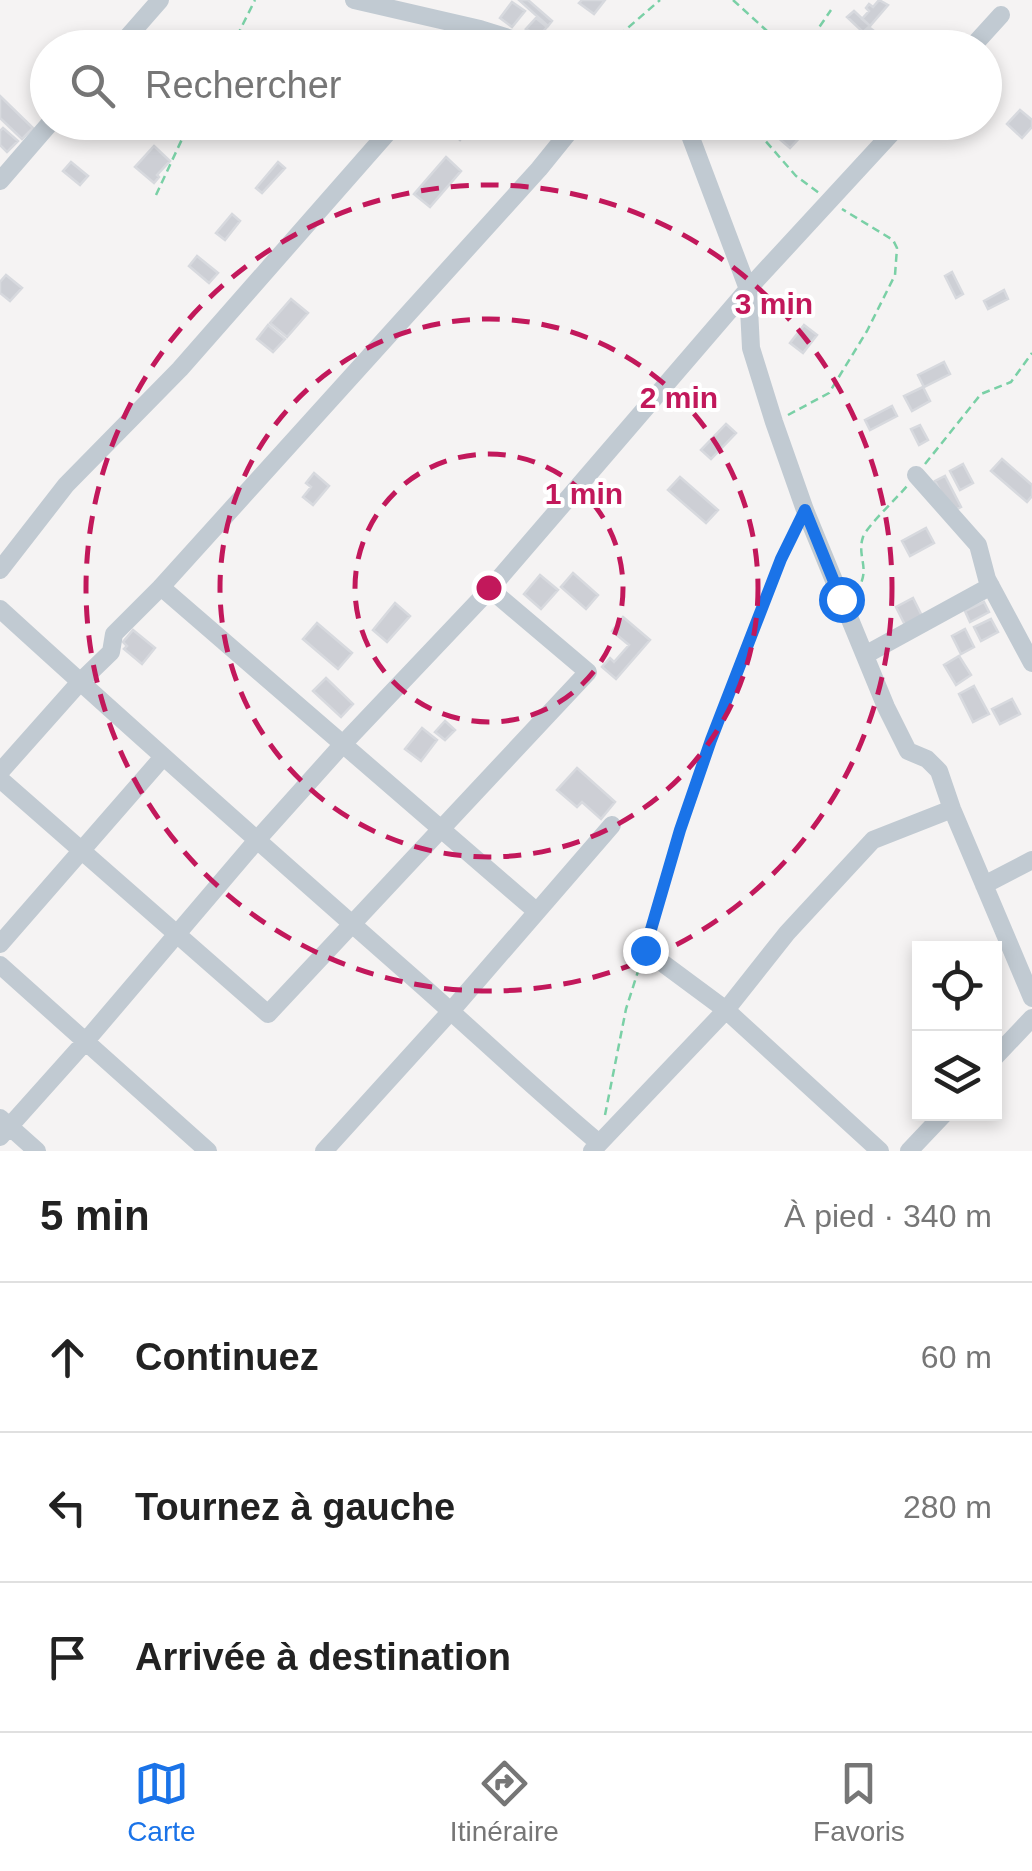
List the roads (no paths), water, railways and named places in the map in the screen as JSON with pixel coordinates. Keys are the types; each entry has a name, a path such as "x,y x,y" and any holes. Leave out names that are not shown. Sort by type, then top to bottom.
{"street":[{"path":"134,30 160,0"},
{"path":"354,0 486,30"},
{"path":"988,30 1001,16"},
{"path":"0,180 36,140"},
{"path":"0,570 66,485 180,369 381,140"},
{"path":"490,590 588,672 268,1014 0,775 110,652 114,634 161,587 561,140"},
{"path":"691,140 748,288 751,348 805,510 908,751 927,759 939,771 1032,998"},
{"path":"37,1151 3,1127 85,1042 343,744 490,590 748,288 886,140"},
{"path":"916,475 978,545 990,586 1032,663"},
{"path":"864,655 990,586"},
{"path":"161,587 536,912"},
{"path":"0,609 451,1012 595,1147 726,1010 787,933 874,840 952,809"},
{"path":"0,944 163,757"},
{"path":"324,1151 612,826"},
{"path":"984,884 1032,860"},
{"path":"645,950 726,1010 880,1151"},
{"path":"0,965 208,1151"},
{"path":"1002,1050 1032,1018"},
{"path":"910,1151 938,1121"}]}
